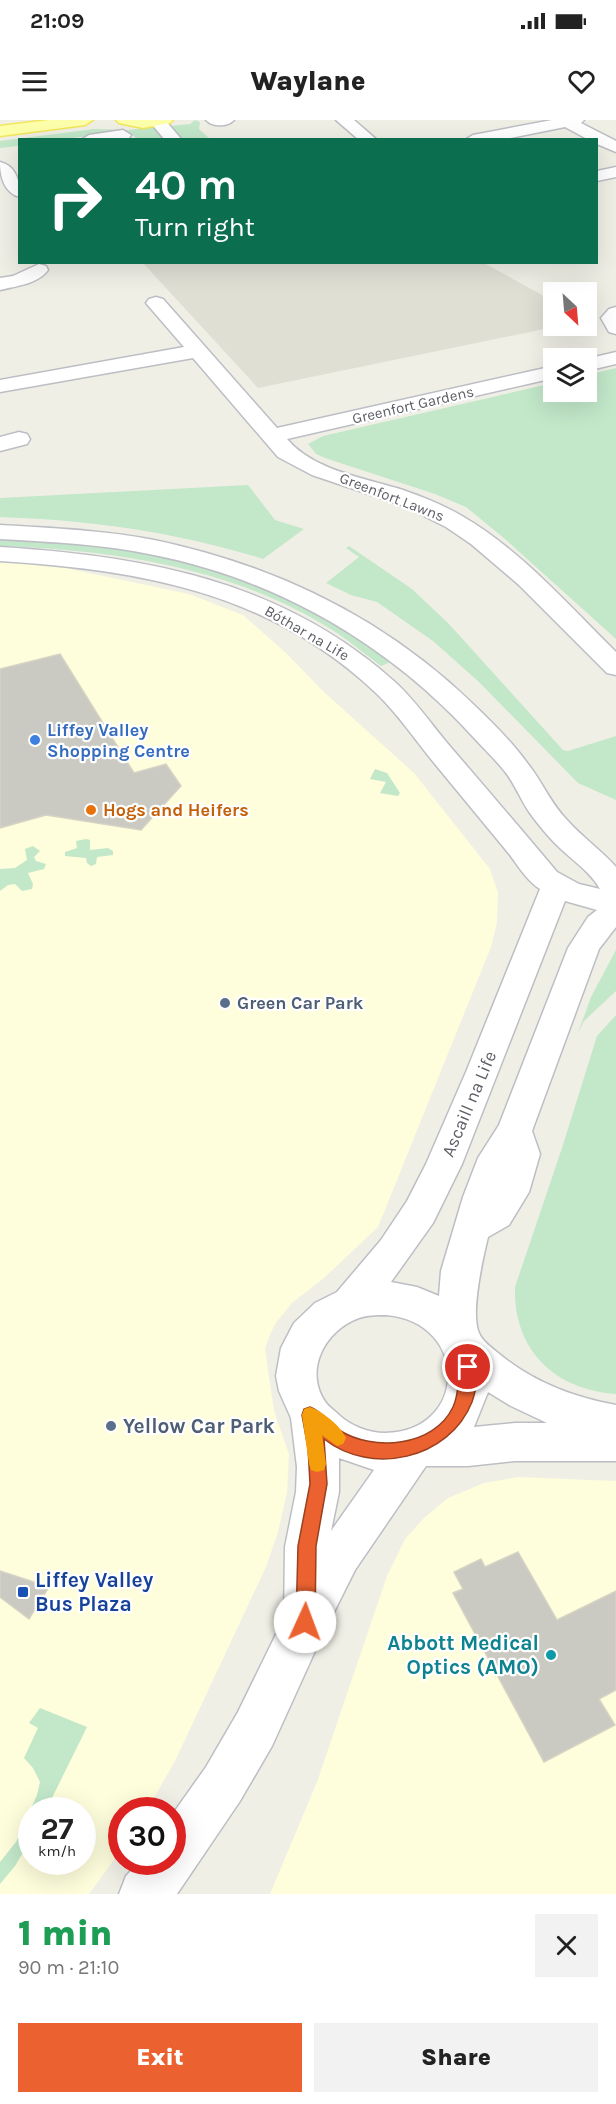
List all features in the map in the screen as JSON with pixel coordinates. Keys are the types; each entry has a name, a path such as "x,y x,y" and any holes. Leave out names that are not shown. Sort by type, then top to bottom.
{"main road":[{"path":"0,131 86,120"},
{"path":"123,127 136,122 161,121"}],"street":[{"path":"214,120 226,120"},
{"path":"344,120 366,138"},
{"path":"161,121 173,138"},
{"path":"483,138 572,121 616,147"},
{"path":"94,138 123,127"},
{"path":"0,167 18,190"},
{"path":"598,176 616,172"},
{"path":"0,284 20,280 39,270"},
{"name":"Greenfort Lawns","path":"156,303 286,452 304,465 429,508 460,525 520,573 616,667"},
{"path":"616,313 611,318 616,328"},
{"path":"0,386 198,351"},
{"path":"597,362 616,358"},
{"name":"Greenfort Gardens","path":"272,436 543,374"},
{"name":"Bóthar na Life","path":"0,532 77,536 130,543 220,564 297,592 368,631 411,663 464,709 519,771 533,799 568,840 607,861 616,891"},
{"name":"Bóthar na Life","path":"0,554 104,562 195,581 277,612 331,643 387,689 469,785 537,871 556,886 584,897 616,904"},
{"path":"556,886 607,861"},
{"name":"Ascaill na Life","path":"351,1304 420,1212 444,1164 556,886"},
{"path":"186,1839 223,1784 255,1729 305,1622 340,1555 416,1447 441,1433 459,1414 468,1390 468,1367 459,1341 457,1311 460,1271 474,1227 496,1214 511,1192 522,1154 514,1131 584,948 599,924 616,910"},
{"path":"305,1622 307,1546 318,1484 317,1448 310,1415 299,1390 297,1365 304,1340 320,1320 341,1307 368,1299 395,1299 412,1304 434,1313 478,1361 536,1400 582,1418 616,1424"},
{"path":"310,1415 332,1435 357,1448 386,1452 416,1447 468,1447 515,1442 616,1442"},
{"path":"144,1894 160,1875"}],"shaded area":[{"path":"195,120 200,122 199,129 209,138 136,138 128,131 73,138 24,138 94,129 128,130 190,124"},
{"path":"18,139 18,146 0,148 0,141"},
{"path":"144,264 486,264 543,295 543,329 258,388"},
{"path":"616,368 616,639 466,507 435,494 325,458 316,454 308,444 323,436 543,385 543,402 597,402 597,373"},
{"path":"248,485 275,520 304,529 263,559 198,541 133,529 67,521 0,517 0,498"},
{"path":"0,538 53,540 137,550 231,574 300,601 393,661 381,666 337,633 299,611 217,578 131,558 88,552 0,546"},
{"path":"349,546 412,589 449,624 563,750 568,751 616,736 616,800 578,783 479,682 433,641 377,602 351,595 326,583 359,557 346,548"},
{"path":"0,560 65,568 189,594 243,615 414,773 490,869 498,893 497,922 491,947 378,1227 324,1278 292,1303 275,1324 269,1337 265,1349 274,1411 289,1454 287,1493 278,1532 266,1567 175,1761 154,1797 108,1797 108,1868 89,1894 0,1894"},
{"path":"375,769 387,773 400,793 398,796 380,793 386,782 370,779"},
{"path":"90,840 90,850 108,848 113,851 113,855 97,857 96,864 91,866 87,863 86,858 65,856 65,852 77,848 76,841"},
{"path":"33,846 40,851 34,857 36,861 46,864 44,869 28,873 33,884 32,889 22,891 15,884 8,885 0,891 0,869 15,868 27,860 25,849"},
{"path":"616,950 616,991 584,1021 578,1033 591,997"},
{"path":"616,1015 616,1394 594,1391 574,1384 556,1375 542,1362 530,1347 521,1329 516,1309 515,1287 597,1036"},
{"path":"518,1477 616,1481 616,1894 270,1894 317,1782 387,1576 405,1539 424,1518 448,1498 484,1483"},
{"path":"40,1708 87,1727 52,1797 36,1797 40,1782 33,1768 24,1758 38,1728 29,1723"},
{"path":"18,1838 18,1861 0,1884 0,1862"}],"building":[{"name":"Liffey Valley Shopping Centre","path":"60,654 134,773 166,764 181,786 141,830 46,815 0,828 0,669"},
{"name":"Abbott Medical Optics (AMO)","path":"518,1552 557,1620 616,1591 616,1690 599,1699 615,1725 544,1762 453,1593 463,1589 454,1572 481,1559 485,1567"},
{"name":"Liffey Valley Bus Plaza","path":"0,1571 49,1587 29,1619 0,1597"}],"slow traffic":[{"path":"317,1464 317,1448 310,1415 337,1438"}],"place":[{"name":"Liffey Valley Shopping Centre","path":"35,740"},
{"name":"Hogs and Heifers","path":"91,810"},
{"name":"Green Car Park","path":"225,1003"},
{"name":"Yellow Car Park","path":"111,1426"},
{"name":"Liffey Valley Bus Plaza","path":"23,1592"},
{"name":"Abbott Medical Optics (AMO)","path":"551,1655"}],"route":[{"path":"305,1622 307,1546 318,1484 317,1448 310,1415 332,1435 357,1448 386,1452 416,1447 441,1433 459,1414 468,1390 468,1367"}]}
